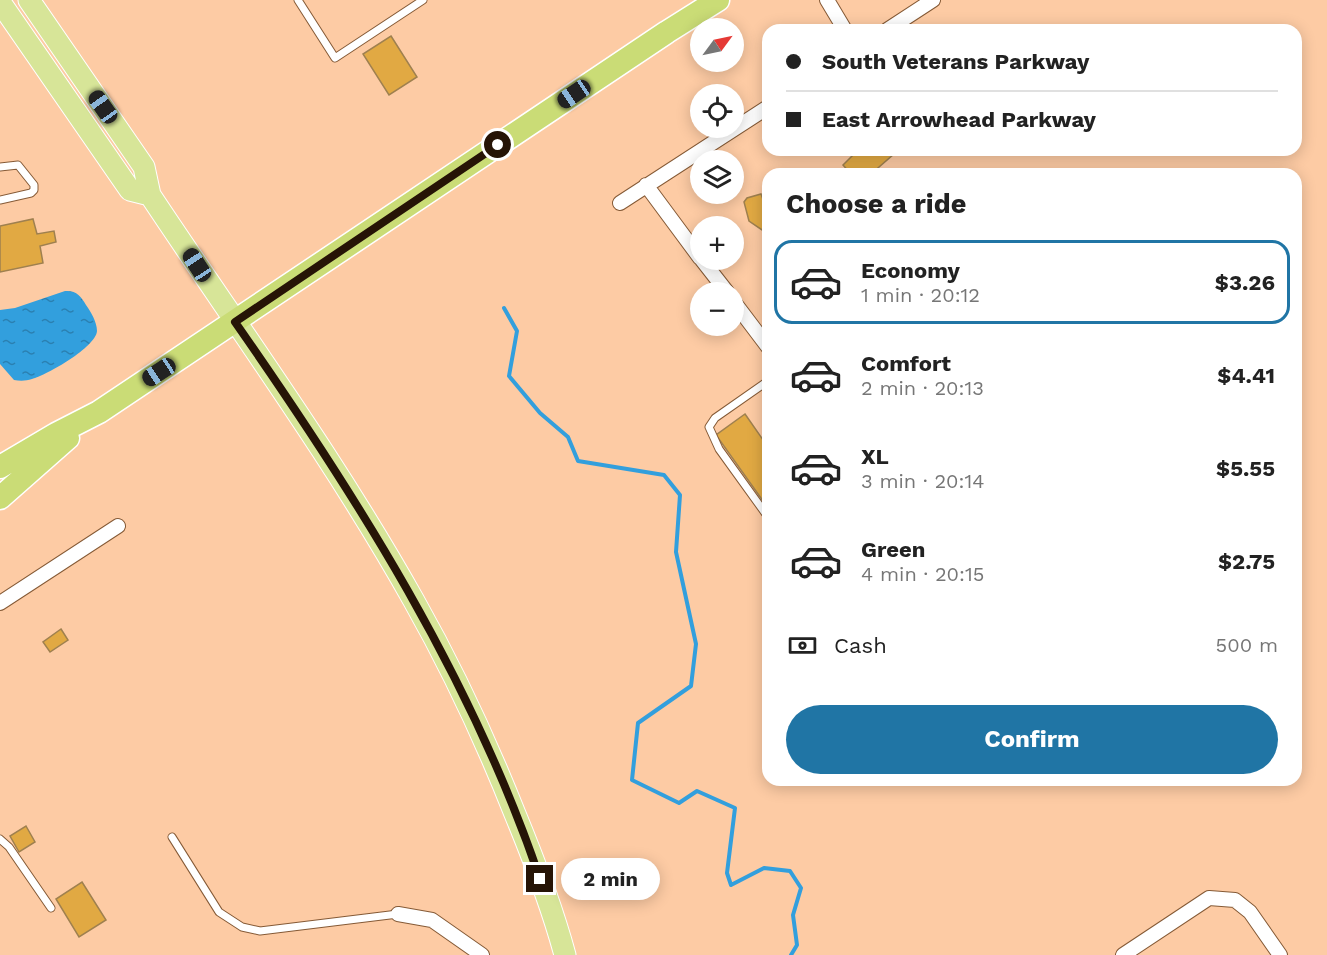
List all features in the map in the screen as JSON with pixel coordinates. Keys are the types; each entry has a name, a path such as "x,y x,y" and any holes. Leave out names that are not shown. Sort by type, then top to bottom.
{"highway":[{"path":"0,467 99,412 627,58 718,0"},
{"path":"0,498 99,412"}],"main road":[{"path":"30,0 144,167 150,195 367,522 436,641 496,766 533,859 565,955"},
{"path":"0,2 130,190 150,195"}],"street":[{"path":"827,0 841,24"},
{"path":"895,24 933,0"},
{"path":"620,202 762,111"},
{"path":"646,185 690,244"},
{"path":"710,270 719,282"},
{"path":"744,315 762,339"},
{"path":"0,603 118,526"},
{"path":"1122,955 1209,898 1235,900 1250,912 1280,955"},
{"path":"398,914 432,920 482,955"}],"lane":[{"path":"298,0 335,58 423,0"},
{"path":"0,167 18,165 33,185 34,190 31,193 0,200"},
{"path":"762,385 715,418 709,427 719,449 762,509"},
{"path":"172,837 219,912 242,927 260,931 398,914"},
{"path":"0,839 9,847 51,908"}],"water":[{"path":"65,291 78,294 90,311 97,328 95,337 89,345 70,360 48,372 30,380 14,380 0,364 0,310 15,308"}],"building":[{"path":"391,36 417,77 389,95 363,54"},
{"path":"852,156 892,156 878,168 846,168 843,165"},
{"path":"761,194 762,230 749,221 744,202 747,198"},
{"path":"33,219 37,234 54,231 56,242 40,246 43,263 0,272 0,226"},
{"path":"745,414 762,438 762,500 716,435"},
{"path":"61,629 68,640 50,652 43,642"},
{"path":"26,826 35,842 19,852 10,836"},
{"path":"82,882 106,920 79,937 56,899"}],"waterway":[{"path":"504,308 517,331 509,376 540,413 568,437 578,461 664,475 680,495 676,552 696,644 691,686 638,723 632,780 679,803 697,791 735,808 727,873 731,885 764,868 790,871 801,888 793,915 797,945 791,955"}],"route":[{"path":"498,145 235,322 346,489 414,600 496,766 540,879"}]}
